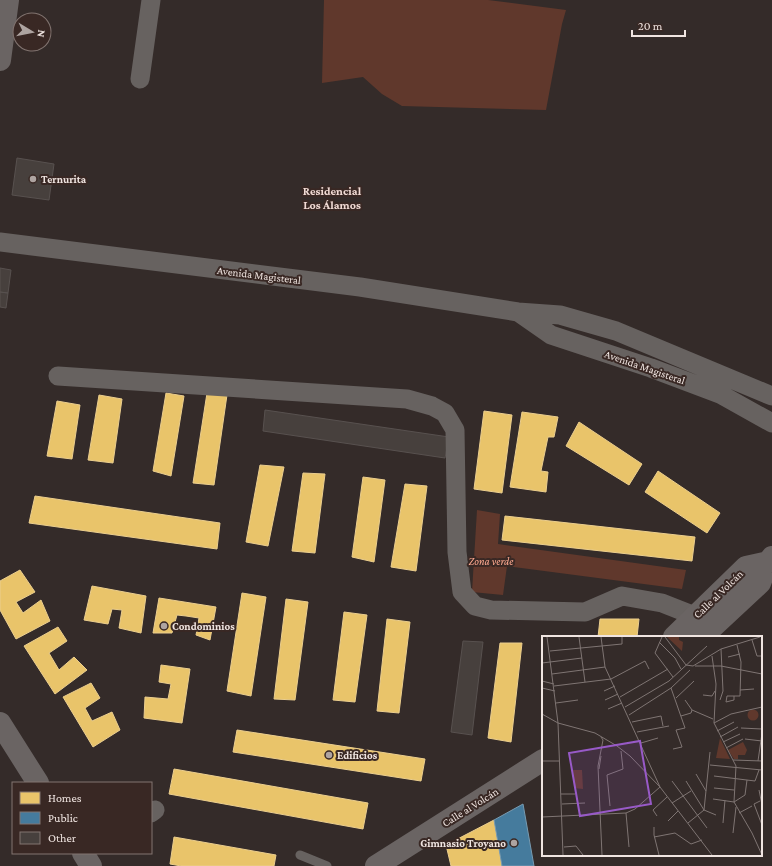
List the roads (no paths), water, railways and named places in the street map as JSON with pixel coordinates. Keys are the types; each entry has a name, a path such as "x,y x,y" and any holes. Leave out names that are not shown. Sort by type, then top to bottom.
{"main road":[{"path":"0,60 8,0"},
{"name":"Calle al Volcán","path":"675,636 746,567 770,559"},
{"name":"Calle al Volcán","path":"703,636 760,583 770,559"},
{"path":"0,723 37,782"},
{"name":"Calle al Volcán","path":"376,866 542,761"}],"street":[{"path":"140,79 151,0"},
{"name":"Avenida Magisteral","path":"0,242 360,287 518,312 560,315 616,331 772,396"},
{"name":"Avenida Magisteral","path":"518,312 551,335 652,368 720,394 772,423"},
{"path":"58,376 407,399 432,406 445,414 455,430 457,552 462,592 475,606 491,610 585,612 622,596 662,603 695,616"}],"lane":[{"path":"300,855 327,866"}],"place":[{"name":"Ternurita","path":"33,179"},
{"name":"Condominios","path":"164,626"},
{"name":"Edificios","path":"329,755"},
{"name":"Gimnasio Troyano","path":"514,843"}],"district":[{"name":"Residencial Los Álamos","path":"332,198"}],"park label":[{"name":"Zona verde","path":"491,561"}]}
